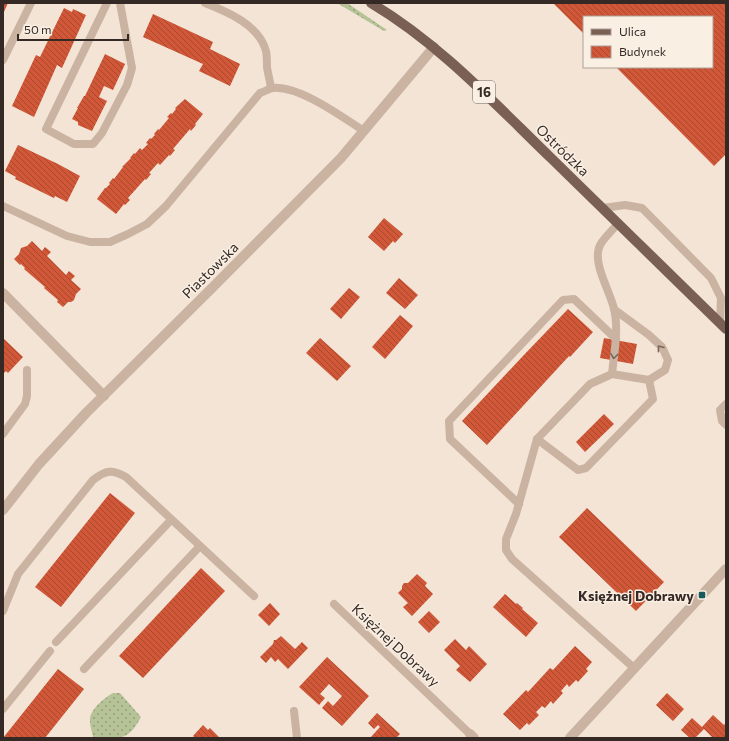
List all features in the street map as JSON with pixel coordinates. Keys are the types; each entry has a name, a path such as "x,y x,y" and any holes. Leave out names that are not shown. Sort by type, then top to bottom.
{"main road":[{"name":"Ostródzka","path":"371,3 407,26 434,47 480,88 579,186 724,323"}],"street":[{"name":"Piastowska","path":"3,510 39,464 86,414 341,158 434,47"},
{"path":"3,293 104,396"},
{"path":"570,738 726,569"}],"lane":[{"path":"3,60 31,3"},
{"path":"107,3 46,129 74,144 93,144 102,133 127,85 132,68 120,3"},
{"path":"205,3 225,11 241,20 260,37 266,52 271,88"},
{"path":"3,206 67,236 90,242 110,242 147,224 166,206 260,93 271,88 290,90 314,100 364,131"},
{"path":"603,208 625,205 642,208 711,278 721,298 724,323"},
{"path":"612,374 616,339 615,310 597,261 598,250 602,242 619,223"},
{"path":"519,504 450,439 449,421 563,300 574,299 616,339"},
{"path":"615,310 649,335 662,348 668,360 665,370 649,380 612,374 590,384 537,439 519,504 506,539 506,550 512,559 634,668"},
{"path":"3,434 6,424 25,404 27,396 27,370"},
{"path":"537,439 578,470 586,468 653,399 649,380"},
{"path":"726,404 720,410 722,422 726,425"},
{"path":"3,611 18,574 93,480 108,471 116,472 126,477 254,596"},
{"path":"56,642 171,520"},
{"path":"84,669 200,546"},
{"name":"Księżnej Dobrawy","path":"334,604 472,736"},
{"path":"3,709 50,651"},
{"path":"294,711 297,738"}],"green space":[{"path":"337,3 347,3 387,30 384,31"},
{"path":"113,693 120,693 141,717 128,734 118,738 93,737 90,717 94,709 105,698"}],"building":[{"path":"3,3 8,3 3,14"},
{"path":"553,3 726,3 726,154 714,166 617,68 713,68 713,16 583,16 583,33"},
{"path":"64,8 72,12 73,9 86,15 62,68 57,65 34,117 12,106 36,55 40,57"},
{"path":"153,14 213,42 210,49 240,64 230,86 199,71 203,64 143,37"},
{"path":"105,54 125,64 113,90 104,86 99,97 107,101 92,131 78,125 78,122 72,119"},
{"path":"185,99 203,114 191,131 190,129 173,149 175,150 170,156 169,155 160,165 158,163 149,173 151,174 146,180 145,179 128,198 130,200 125,205 124,204 116,214 97,199 134,153 135,154 140,148 142,150 148,144 146,143 155,135 154,134 158,129 159,130 169,118 167,117 171,113 172,114 176,109 175,108"},
{"path":"18,145 80,176 67,202 55,196 54,198 15,179 16,177 5,171"},
{"path":"384,218 403,234 395,243 393,241 384,251 368,237"},
{"path":"32,241 42,251 45,247 51,252 47,256 66,275 69,271 75,276 71,280 81,289 76,294 74,300 68,302 63,307 57,302 58,300 44,288 45,287 14,259 19,254 21,248 27,246"},
{"path":"399,278 418,295 405,309 386,293"},
{"path":"349,288 360,297 341,319 330,309"},
{"path":"568,309 593,332 487,445 462,421"},
{"path":"400,315 413,326 385,359 372,347"},
{"path":"3,338 23,357 8,373 6,371 3,374"},
{"path":"320,338 351,366 337,381 306,353"},
{"path":"604,338 637,344 633,364 600,358"},
{"path":"604,414 614,424 585,452 576,442"},
{"path":"110,493 135,513 61,607 35,587"},
{"path":"587,508 664,582 636,611 559,537"},
{"path":"201,568 225,591 143,678 119,656"},
{"path":"417,574 427,583 425,586 433,594 412,616 403,607 408,603 398,593 402,589 404,583 408,583"},
{"path":"505,594 523,608 522,609 538,623 526,637 493,607"},
{"path":"270,603 280,614 269,626 258,615"},
{"path":"429,611 440,622 429,633 418,622"},
{"path":"281,636 295,649 302,642 308,648 288,669 278,659 275,662 271,657 266,663 260,657 273,644 274,640"},
{"path":"455,639 466,650 469,646 487,664 470,682 456,670 460,666 444,650"},
{"path":"575,646 592,662 586,669 588,671 578,682 576,680 569,687 567,684 561,691 563,693 553,704 551,701 545,708 542,706 536,712 539,715 529,725 527,723 520,730 503,714 526,690 528,692 550,668 553,670"},
{"path":"327,657 369,696 342,726 322,708 328,701 333,706 342,696 329,684 320,694 325,698 319,705 299,687"},
{"path":"58,669 84,689 45,738 3,738"},
{"path":"667,693 684,709 673,721 656,705"},
{"path":"377,713 400,734 396,738 370,738 380,727 378,725 374,729 368,723"},
{"path":"713,715 724,725 726,723 726,738 712,738 704,729 695,738 690,738 681,730 692,718 702,727"},
{"path":"203,725 208,730 210,728 220,738 195,738 193,736"}],"place":[{"name":"Księżnej Dobrawy","path":"702,595"}]}
